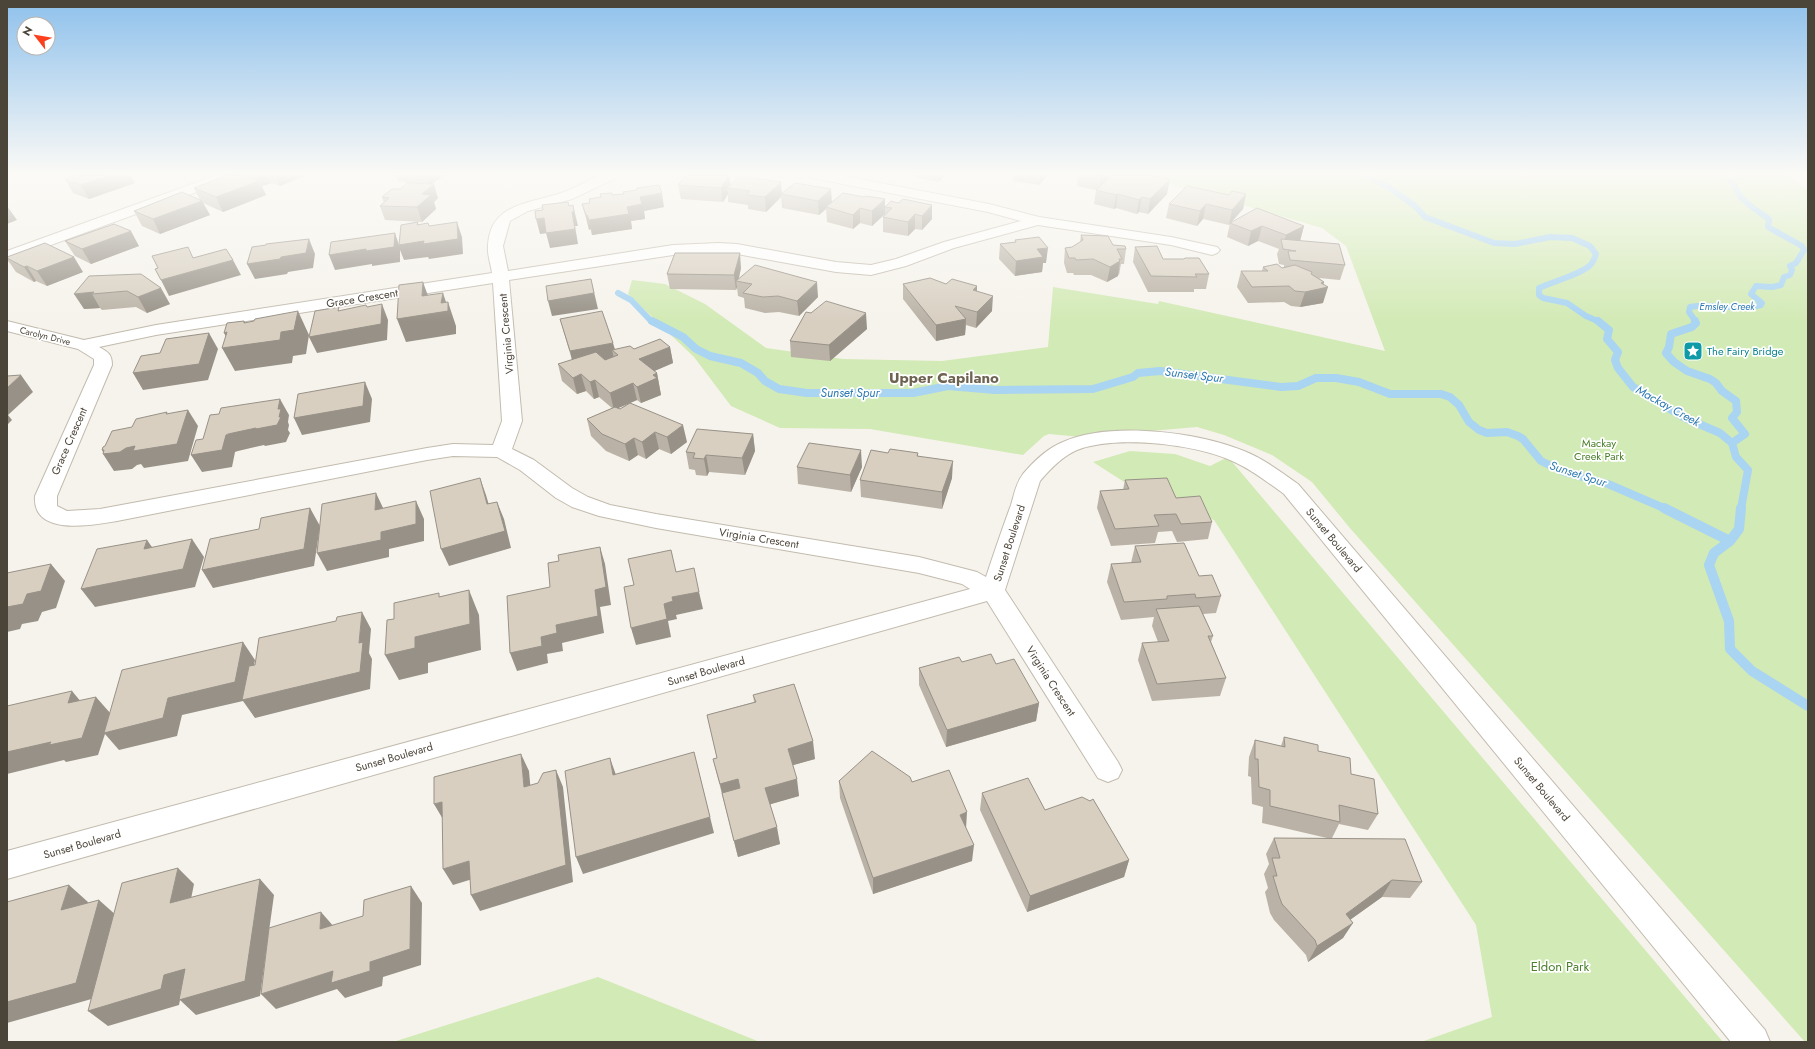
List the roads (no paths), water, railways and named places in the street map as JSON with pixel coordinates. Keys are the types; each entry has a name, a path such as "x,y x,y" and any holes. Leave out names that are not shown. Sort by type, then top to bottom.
{"street":[{"path":"7,256 95,224"},
{"name":"Virginia Crescent","path":"501,224 495,246 501,277 512,421 501,451 527,465 564,493 580,502 607,511 656,521 919,565 969,578 993,591 1108,770"},
{"path":"501,277 674,250 712,248 737,249 849,269 872,270 901,263 949,245 1027,224"},
{"path":"1058,224 1171,241 1212,250"},
{"name":"Grace Crescent","path":"84,345 156,330 501,277"},
{"name":"Carolyn Drive","path":"7,326 84,345"},
{"name":"Grace Crescent","path":"84,345 103,357 103,365 46,496 46,506 50,512 65,518 117,514 453,450 501,451"},
{"name":"Sunset Boulevard","path":"7,865 993,591 1030,479 1041,466 1072,446 1108,440 1154,437 1190,443 1237,456 1264,470 1291,489 1753,1042"}],"waterway":[{"name":"Mackay Creek","path":"1443,224 1494,243 1515,244 1550,237 1572,238 1590,246 1596,254 1593,262 1588,267 1576,274 1539,288 1539,295 1543,298 1567,303 1586,316 1598,321"},
{"name":"Emsley Creek","path":"1696,322 1689,312 1690,307 1708,306 1743,308 1761,305 1762,303 1751,294 1756,286 1772,287 1781,285 1784,277 1790,275 1792,270 1790,266 1796,263 1804,250 1802,246 1768,227 1768,224"},
{"name":"Sunset Spur","path":"618,293 631,300 652,322"},
{"name":"Sunset Spur","path":"652,321 683,337 696,349 710,356 741,363 758,373 765,381 779,389 807,393 913,393 948,386 995,390 1093,389 1133,377 1138,373 1160,371 1281,387 1298,386 1316,378 1336,378 1359,382 1390,394 1441,394 1450,397 1459,405 1469,422 1479,430 1487,433 1507,432 1518,436 1523,439 1541,461 1564,472 1608,484 1666,509"},
{"name":"Mackay Creek","path":"1598,321 1609,330 1607,339 1618,352 1615,360 1618,368 1633,387 1685,418 1720,433 1732,443"},
{"name":"Emsley Creek","path":"1695,321 1696,323 1692,327 1671,334 1669,347 1666,353 1674,362 1687,371 1710,379 1716,383 1722,391 1736,401 1737,412 1732,418 1745,434 1732,443"},
{"name":"Mackay Creek","path":"1732,443 1736,457 1748,470 1741,509"},
{"name":"Mackay Creek","path":"1730,541 1739,529 1741,508"},
{"name":"Sunset Spur","path":"1666,509 1730,541"},
{"name":"Mackay Creek","path":"1730,541 1714,553 1709,565 1729,621 1730,649 1752,671 1808,706"}],"place":[{"name":"The Fairy Bridge","path":"1693,351"}],"district":[{"name":"Upper Capilano","path":"944,378"}],"park label":[{"name":"Mackay Creek Park","path":"1599,449"},
{"name":"Eldon Park","path":"1560,966"}]}
